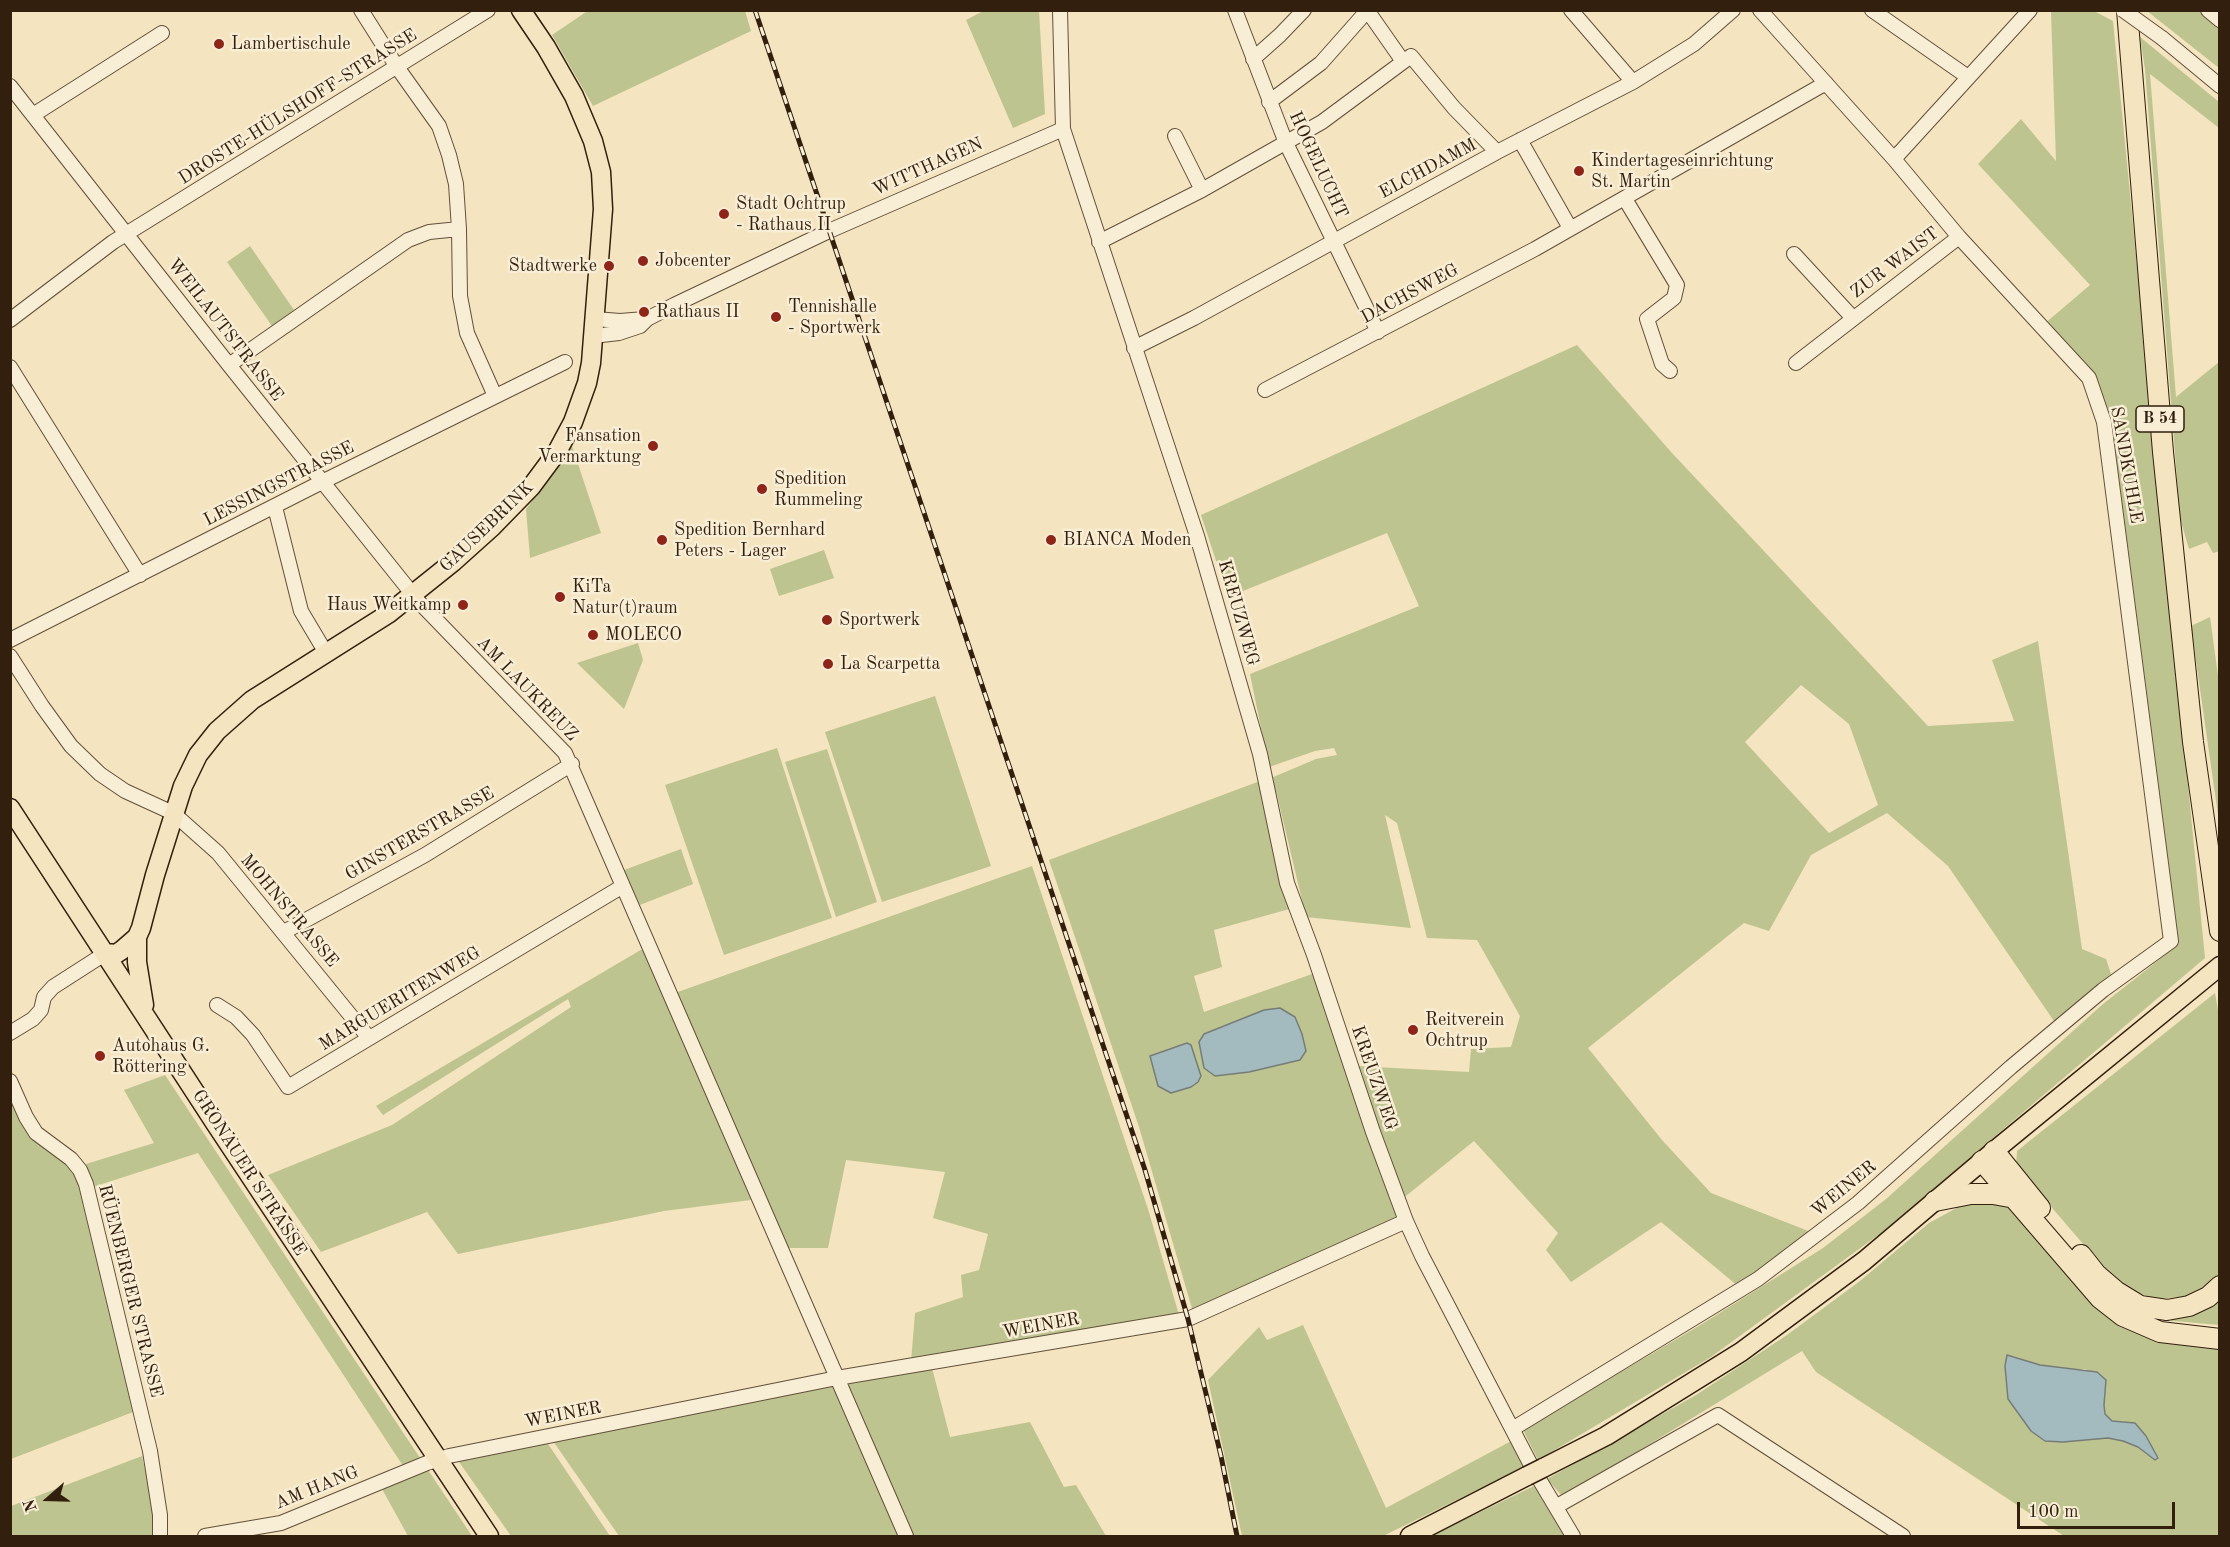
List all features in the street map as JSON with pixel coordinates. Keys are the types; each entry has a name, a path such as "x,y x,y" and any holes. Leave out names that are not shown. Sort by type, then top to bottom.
{"highway":[{"name":"B 54","path":"2125,10 2163,452 2193,742 2220,931"},
{"path":"1988,1156 2015,1198 2100,1298 2123,1316 2160,1332 2220,1339"},
{"path":"1988,1156 2042,1211 2096,1274 2117,1292 2140,1306 2167,1310 2189,1305 2208,1296 2220,1286"},
{"path":"1935,1201 1955,1195 1971,1194 1993,1194 2015,1198"}],"main road":[{"name":"GAUSEBRINK","path":"145,1013 137,962 137,937 145,920 145,911 173,813 193,764 216,731 252,700 413,596 492,527 531,487 548,465 579,406 589,373 594,328 603,209 598,158 586,121 574,96 546,47 521,10"},
{"name":"GRONAUER STRASSE","path":"10,808 215,1123 489,1536"},
{"name":"GAUSEBRINK","path":"106,953 112,942 130,928 145,911"},
{"path":"106,953 116,954 137,937"},
{"path":"1410,1536 1605,1436 1742,1352 1864,1261 2220,966"}],"street":[{"path":"361,10 397,67 439,126 456,184 460,296 467,333 495,396"},
{"name":"DROSTE-HÜLSHOFF-STRASSE","path":"10,320 113,242 488,10"},
{"name":"KREUZWEG","path":"1060,10 1063,129 1197,536 1251,724 1287,883 1314,955 1365,1110 1406,1221"},
{"name":"HOGELUCHT","path":"1235,10 1286,143 1378,332"},
{"path":"1253,59 1304,10"},
{"path":"1571,10 1633,82"},
{"name":"ELCHDAMM","path":"1134,348 1194,318 1497,152 1633,82 1694,44 1733,10"},
{"name":"SANDKUHLE","path":"1760,10 1894,159 1959,237 2089,378 2104,422 2171,941"},
{"path":"1872,10 1968,77"},
{"path":"1894,159 2030,10"},
{"path":"2125,10 2220,86"},
{"path":"2208,10 2220,20"},
{"path":"1269,102 1321,63 1367,11 1402,60"},
{"path":"33,115 162,33"},
{"path":"1099,242 1202,190 1322,122 1352,102 1402,60 1411,56 1454,108 1497,152"},
{"name":"DACHSWEG","path":"1265,390 1535,249 1826,83"},
{"name":"WEILAUTSTRASSE","path":"10,86 413,596"},
{"name":"WITTHAGEN","path":"594,328 620,321 647,319 829,231 1063,129"},
{"path":"1174,135 1202,190"},
{"path":"1520,140 1570,228"},
{"path":"1625,199 1677,285 1674,298 1647,319 1662,363 1670,370"},
{"path":"229,365 408,240 429,232 459,229"},
{"name":"ZUR WAIST","path":"1796,363 1959,237"},
{"name":"ZUR WAIST","path":"1794,254 1852,318"},
{"name":"LESSINGSTRASSE","path":"10,640 565,362"},
{"path":"10,367 140,575"},
{"path":"274,507 301,611 326,653"},
{"name":"AM LAUKREUZ","path":"413,596 565,753 572,764 906,1536"},
{"name":"MOHNSTRASSE","path":"10,656 71,746 100,774 125,791 173,813 218,853 369,1038"},
{"name":"GINSTERSTRASSE","path":"284,932 425,855 572,764"},
{"name":"MARGUERITENWEG","path":"217,1005 236,1017 253,1035 288,1087 624,886"},
{"name":"WEINER","path":"1514,1428 1758,1279 1858,1203 2011,1067 2103,990 2171,941"},
{"path":"10,1033 33,1019 41,1010 44,997 53,987 106,953"},
{"name":"RÜENBERGER STRASSE","path":"10,1081 36,1133 71,1159 80,1170 86,1184 150,1451 160,1515 160,1536"},
{"path":"1406,1221 1533,1469 1573,1536"},
{"name":"WEINER","path":"438,1459 488,1447 837,1378 1188,1319 1406,1221"},
{"path":"1557,1506 1718,1415 1903,1536"},
{"name":"AM HANG","path":"205,1536 281,1523 438,1459"}],"green space":[{"path":"589,10 745,11 751,31 593,106 552,35"},
{"path":"985,10 1039,11 1045,114 1013,128 966,20"},
{"path":"2051,11 2094,11 2113,21 2205,958 1881,1233 1711,1357 1538,1460 1523,1430 1702,1324 1823,1248 1886,1199 2103,1004 2179,944 2111,416 2094,378 2043,325 2090,285 1978,164 2021,119 2056,161"},
{"path":"2147,11 2201,11 2219,28 2219,68"},
{"path":"2140,37 2219,102 2219,128 2150,74 2176,397 2219,362 2220,551 2213,553 2207,542 2189,549 2180,518 2145,69"},
{"path":"250,246 294,310 272,326 227,262"},
{"path":"1577,345 1672,453 1928,726 2014,721 1992,660 2038,641 2082,949 2106,959 2112,977 2056,1024 1948,866 1887,813 1811,855 1769,931 1744,923 1588,1048 1662,1140 1711,1193 1811,1232 1739,1287 1661,1222 1571,1282 1546,1250 1558,1233 1474,1141 1401,1200 1357,1066 1469,1072 1471,1049 1511,1047 1520,1016 1477,940 1427,938 1397,823 1385,815 1411,928 1306,917 1271,778 1316,759 1337,755 1334,748 1315,751 1269,767 1250,674 1419,606 1387,533 1228,597 1201,515","holes":["1801,685 1849,724 1878,805 1829,833 1745,742"]},
{"path":"572,446 601,533 530,558 526,509"},
{"path":"824,550 834,578 779,596 770,569"},
{"path":"2210,617 2219,683 2219,822 2191,626"},
{"path":"638,643 643,660 624,709 577,663"},
{"path":"935,696 991,866 882,902 825,732"},
{"path":"777,748 832,918 724,955 665,785"},
{"path":"827,749 877,902 836,917 785,762"},
{"path":"1260,781 1293,908 1214,930 1222,967 1194,976 1204,1012 1315,973 1399,1217 1193,1312 1139,1127 1049,860"},
{"path":"681,849 693,884 640,905 624,870"},
{"path":"1032,866 1148,1209 1179,1315 911,1362 915,1313 963,1297 961,1275 979,1270 988,1234 933,1218 945,1172 846,1160 828,1248 787,1248 675,993"},
{"path":"644,948 751,1200 664,1211 458,1254 427,1212 321,1252 268,1175 392,1125 571,1007 568,999 383,1115 376,1106"},
{"path":"2215,993 2220,1021 2219,1280 2192,1296 2155,1299 2123,1287 2090,1252 2016,1166 2017,1151"},
{"path":"165,1075 472,1536 408,1536 382,1489 409,1475 198,1153 90,1188 86,1164 154,1143 124,1090"},
{"path":"10,1095 72,1168 82,1192 133,1412 11,1459"},
{"path":"1975,1198 2013,1207 2092,1301 2219,1345 2219,1536 2064,1536 1816,1372 1802,1351 1563,1497 1547,1479 1696,1395 1787,1335 1860,1281 1929,1223","holes":["2013,1356 2040,1365 2085,1369 2106,1380 2105,1414 2112,1421 2124,1421 2155,1460 2138,1447 2123,1441 2108,1438 2063,1442 2045,1441 2031,1431 2008,1399 2005,1366"]},
{"path":"2219,1297 2219,1325 2163,1320 2208,1306"},
{"path":"1303,1325 1386,1508 1515,1439 1526,1466 1383,1536 1242,1536 1208,1380 1259,1327 1267,1340"},
{"path":"932,1368 950,1437 1030,1422 1064,1487 1076,1485 1106,1536 910,1536 845,1383"},
{"path":"834,1382 903,1536 619,1536 553,1441"},
{"path":"546,1441 610,1536 511,1536 457,1459"},
{"path":"142,1456 153,1506 153,1536 11,1536 11,1506"},
{"path":"1538,1484 1569,1536 1431,1536"}],"water":[{"path":"1280,1008 1295,1017 1302,1034 1306,1051 1300,1060 1249,1072 1215,1076 1204,1068 1199,1042 1204,1034 1264,1010"},
{"path":"1187,1043 1191,1045 1201,1076 1198,1082 1191,1087 1171,1093 1158,1086 1150,1056"},
{"path":"2007,1355 2040,1365 2097,1372 2106,1380 2105,1414 2112,1421 2135,1423 2146,1436 2158,1458 2155,1460 2138,1447 2108,1438 2063,1442 2045,1441 2031,1431 2008,1399 2005,1366"}],"railway":[{"path":"755,10 1145,1170 1188,1319 1221,1456 1237,1536"}],"place":[{"name":"Lambertischule","path":"219,44"},
{"name":"Kindertageseinrichtung St. Martin","path":"1579,171"},
{"name":"Stadt Ochtrup - Rathaus II","path":"724,214"},
{"name":"Jobcenter","path":"643,261"},
{"name":"Stadtwerke","path":"609,266"},
{"name":"Rathaus II","path":"644,312"},
{"name":"Tennishalle - Sportwerk","path":"776,317"},
{"name":"Fansation Vermarktung","path":"653,446"},
{"name":"Spedition Rummeling","path":"762,489"},
{"name":"Spedition Bernhard Peters - Lager","path":"662,540"},
{"name":"BIANCA Moden","path":"1051,540"},
{"name":"KiTa Natur(t)raum","path":"560,597"},
{"name":"Haus Weitkamp","path":"463,605"},
{"name":"Sportwerk","path":"827,620"},
{"name":"MOLECO","path":"593,635"},
{"name":"La Scarpetta","path":"828,664"},
{"name":"Reitverein Ochtrup","path":"1413,1030"},
{"name":"Autohaus G. Röttering","path":"100,1056"}]}
